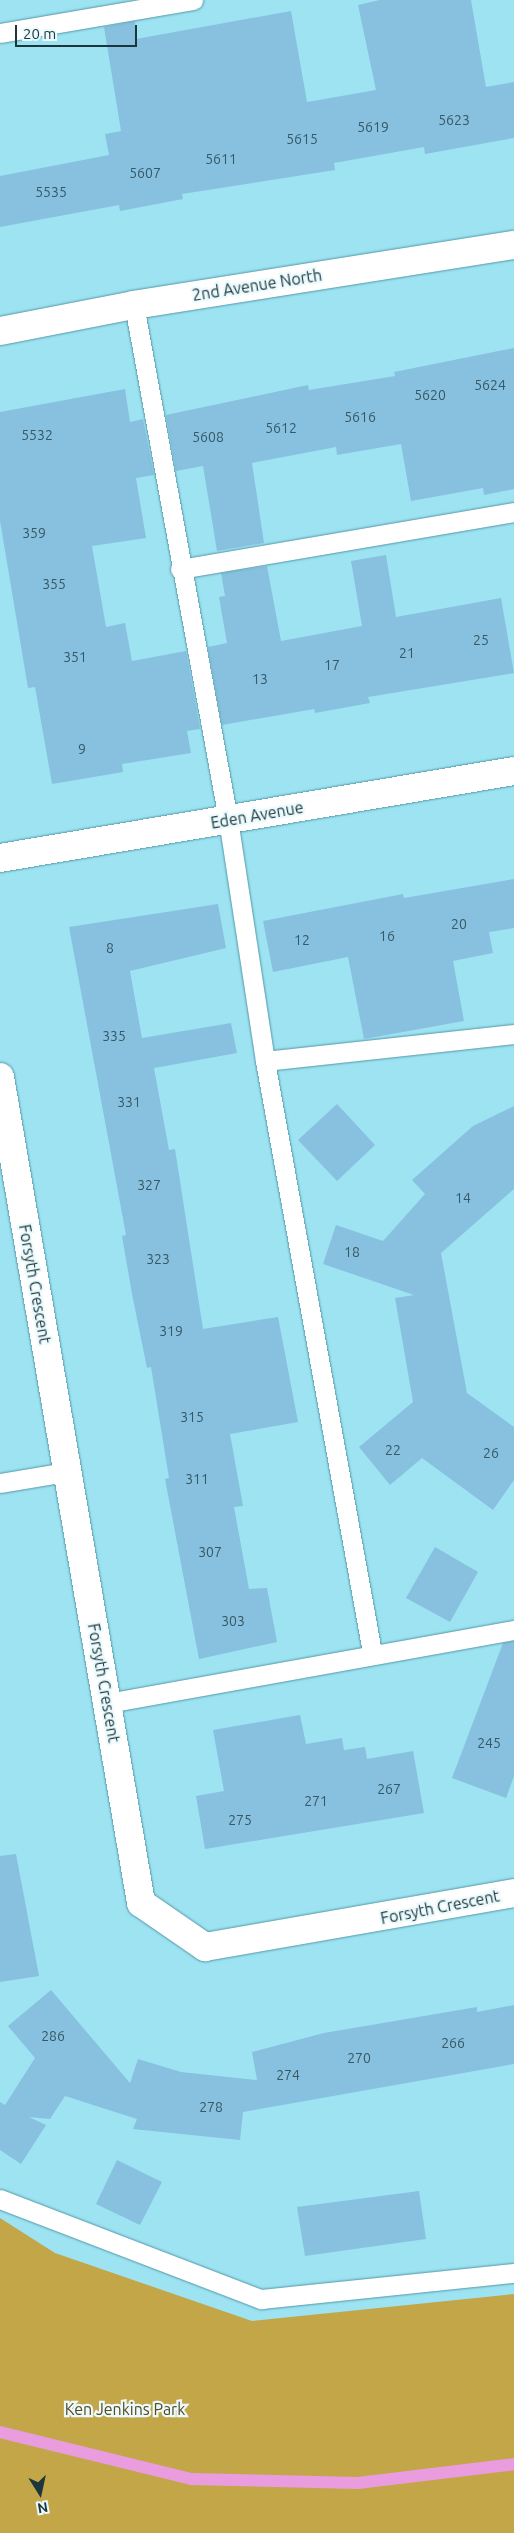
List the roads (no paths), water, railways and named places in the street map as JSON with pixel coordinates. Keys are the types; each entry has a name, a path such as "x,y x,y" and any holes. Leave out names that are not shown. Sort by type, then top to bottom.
{"street":[{"name":"2nd Avenue North","path":"0,331 134,305 514,245"},
{"name":"Eden Avenue","path":"0,858 514,771"},
{"name":"Forsyth Crescent","path":"0,1077 66,1472 108,1703 140,1903 204,1947 514,1892"}],"lane":[{"path":"0,33 192,0"},
{"path":"134,305 180,569 228,819 264,1062 372,1652"},
{"path":"180,569 514,512"},
{"path":"264,1062 514,1034"},
{"path":"0,1484 66,1472"},
{"path":"108,1703 372,1652 514,1630"},
{"path":"0,2199 261,2298 514,2273"}],"waterway":[{"path":"0,2432 192,2479 358,2483 514,2464"}],"park label":[{"name":"Ken Jenkins Park","path":"125,2409"}]}
